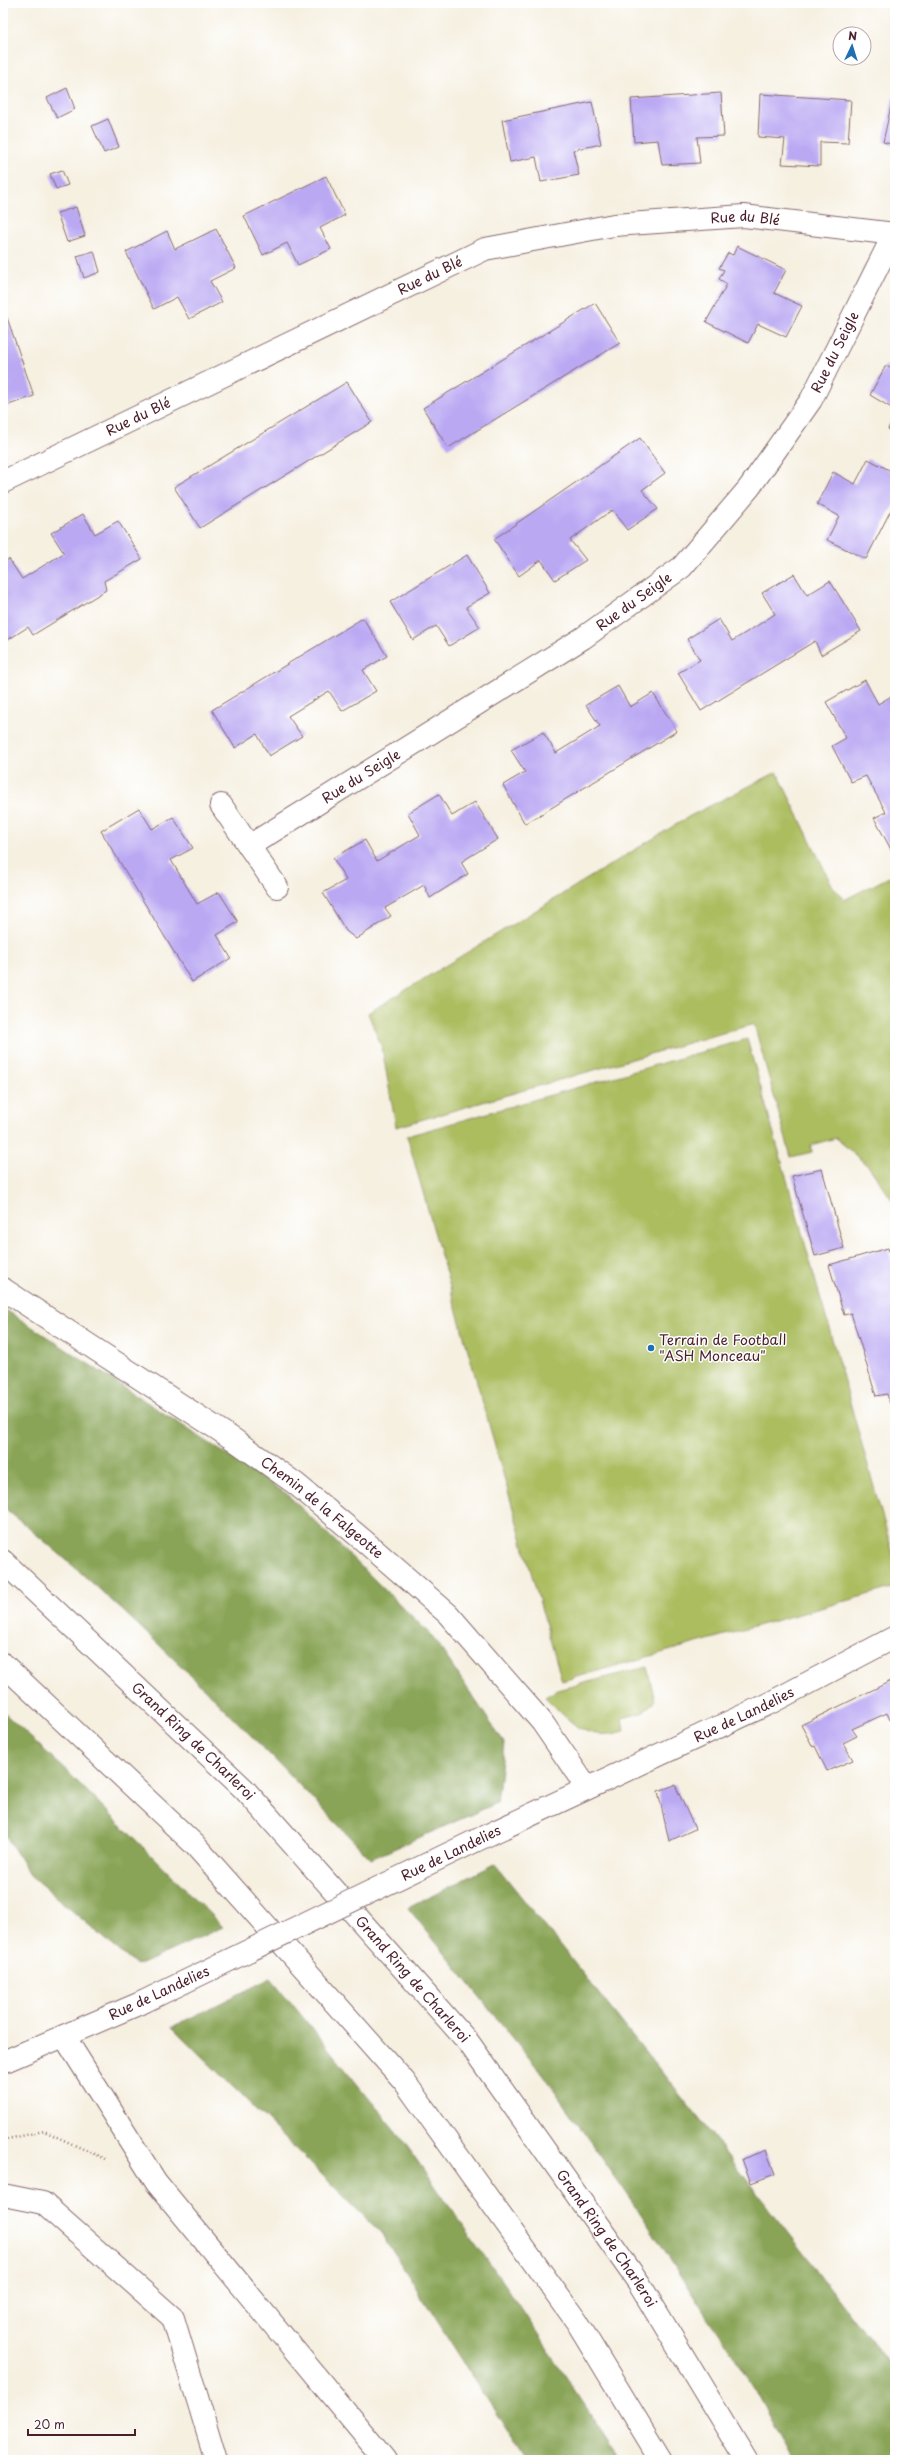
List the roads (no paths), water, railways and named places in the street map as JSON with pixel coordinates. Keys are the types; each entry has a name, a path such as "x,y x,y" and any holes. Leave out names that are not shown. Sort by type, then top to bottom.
{"main road":[{"name":"Rue du Blé","path":"3,482 485,249 614,225 744,216 895,234"},
{"name":"Rue du Seigle","path":"249,846 583,638 682,567 750,488 811,400 895,234"},
{"path":"221,805 277,887"},
{"name":"Chemin de la Falgeotte","path":"3,1289 233,1439 296,1484 351,1530 448,1614 542,1722 587,1788"},
{"name":"Grand Ring de Charleroi","path":"3,1561 244,1789 469,2043 639,2283 746,2460"},
{"name":"Rue de Landelies","path":"3,2062 143,2002 475,1841 770,1703 895,1637"},
{"path":"3,1664 194,1844 404,2081 577,2322 661,2460"},
{"path":"64,2036 156,2182 385,2460"},
{"path":"3,2195 43,2203 173,2318 216,2460"}],"place":[{"name":"Terrain de Football \"ASH Monceau\"","path":"651,1348"}]}
